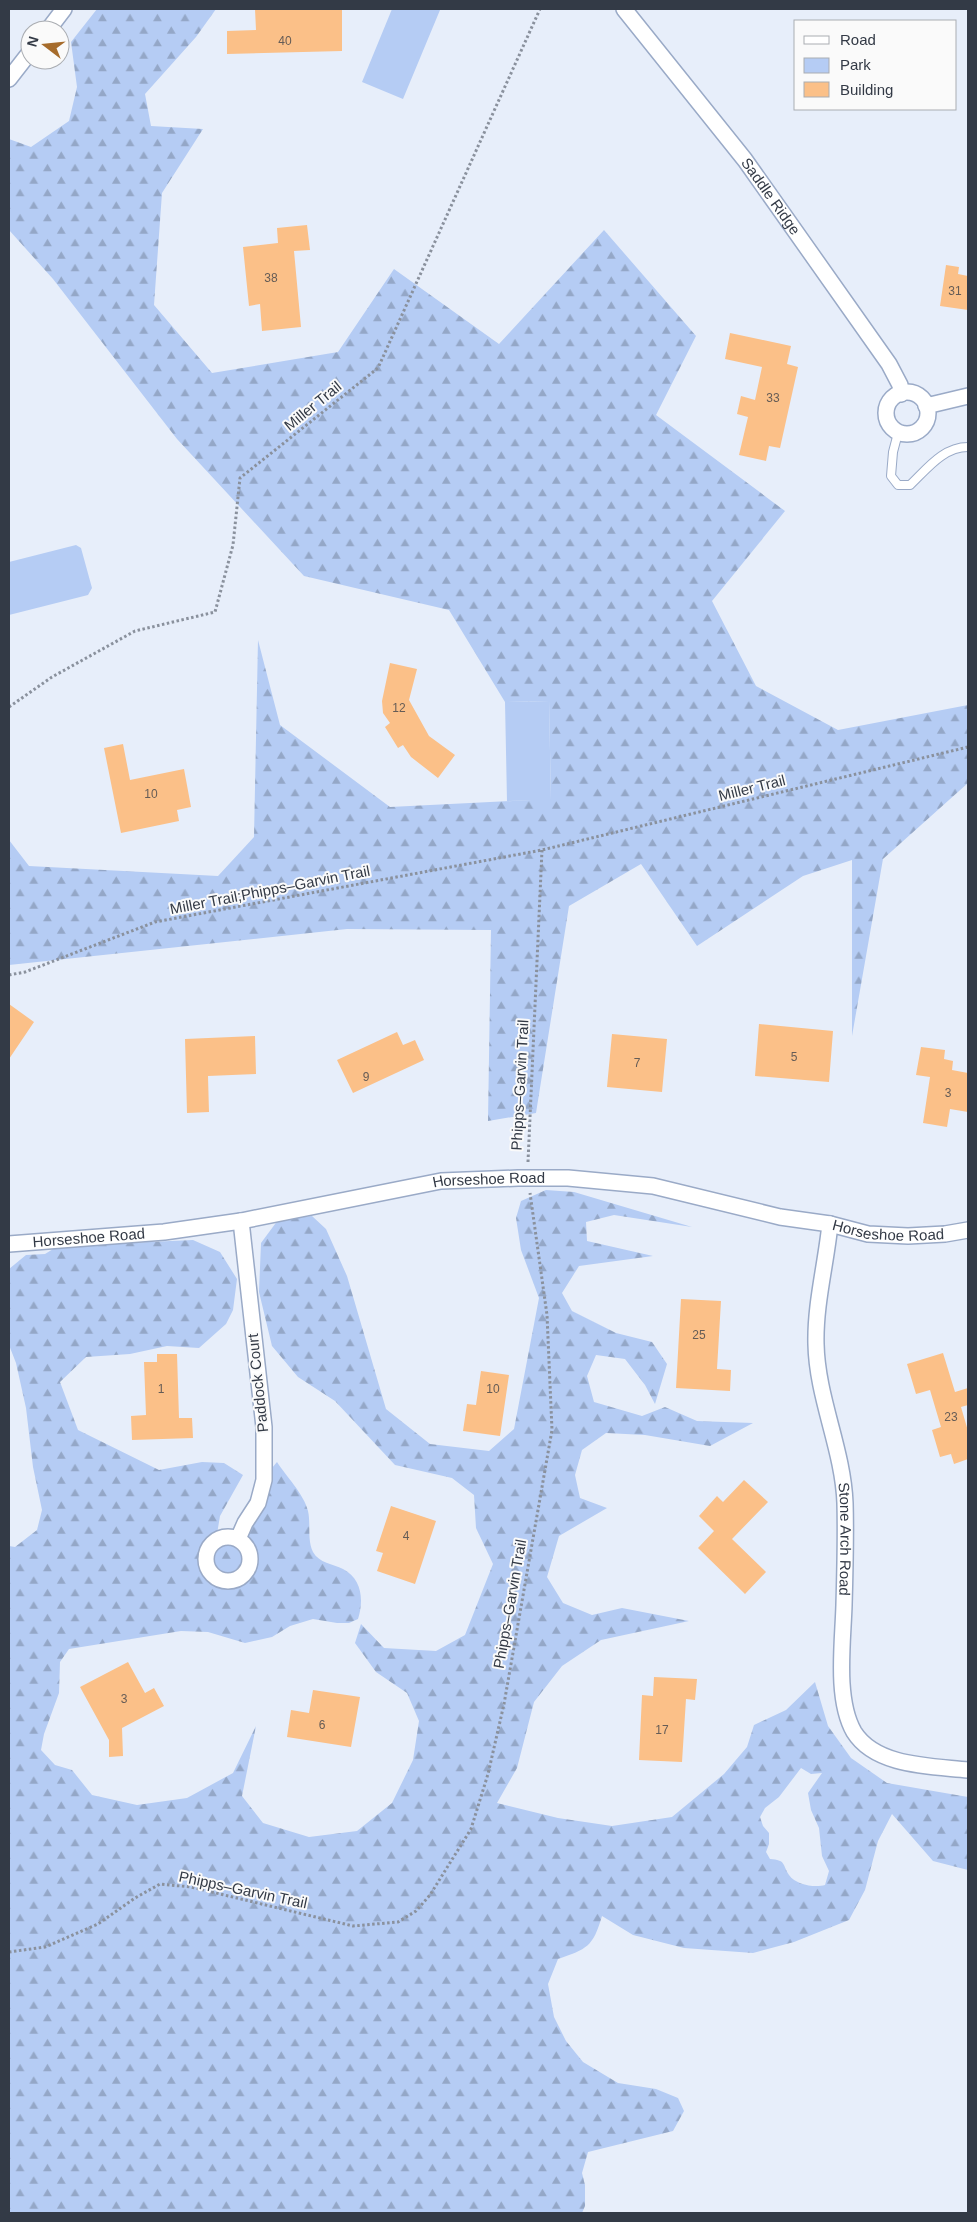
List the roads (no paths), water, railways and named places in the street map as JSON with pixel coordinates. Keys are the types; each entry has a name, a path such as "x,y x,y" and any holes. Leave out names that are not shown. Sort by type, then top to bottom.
{"street":[{"path":"56,20 64,9"},
{"name":"Saddle Ridge","path":"624,9 745,160 889,364 900,385 901,394"},
{"path":"9,79 20,65"},
{"path":"901,394 915,394 926,406 926,422 921,428 906,434 898,432 888,421 886,413 892,398 901,394"},
{"path":"926,406 968,396"},
{"name":"Horseshoe Road","path":"9,1244 164,1232 241,1221 441,1181 527,1178 568,1178 653,1186 780,1217 830,1224 868,1234 908,1236 968,1230"},
{"name":"Paddock Court","path":"238,1539 245,1523 258,1503 264,1480 264,1426 241,1221"},
{"name":"Stone Arch Road","path":"830,1224 816,1320 816,1347 824,1400 838,1453 845,1501 842,1664 844,1698 854,1730 861,1740 877,1753 904,1762 968,1770"}],"lane":[{"path":"898,432 892,452 891,476 898,485 910,485 939,457 956,447 968,447"}]}
